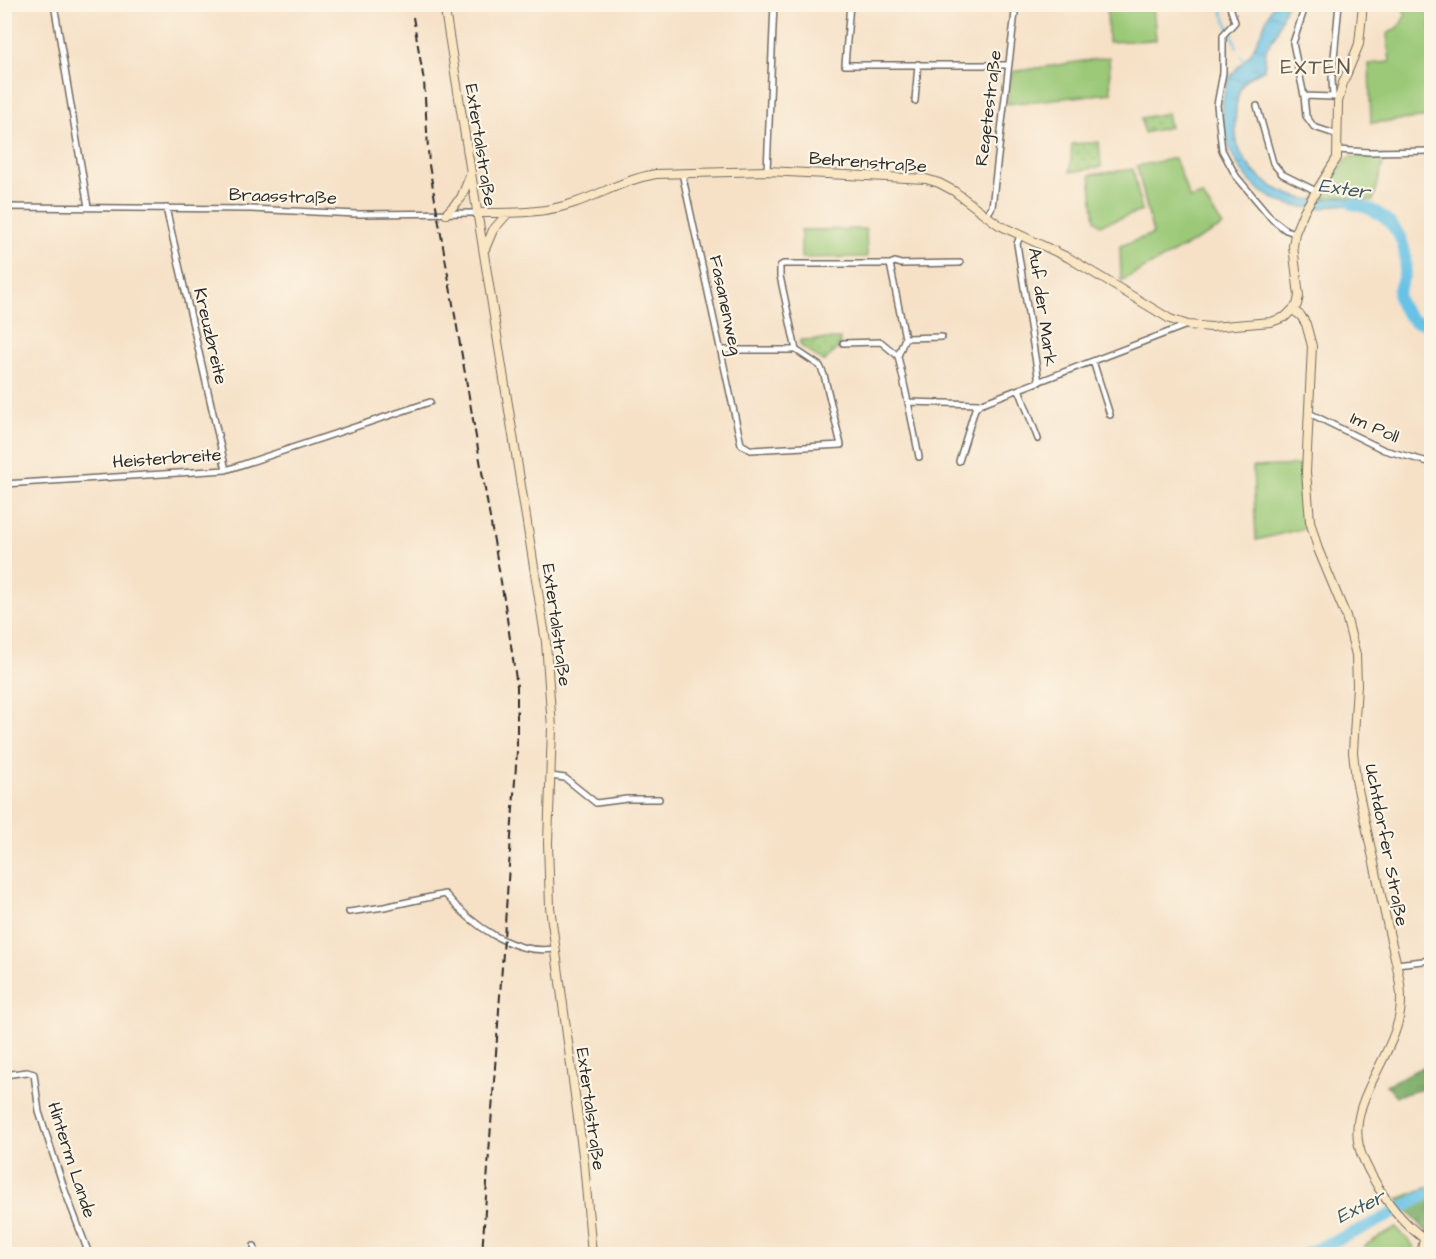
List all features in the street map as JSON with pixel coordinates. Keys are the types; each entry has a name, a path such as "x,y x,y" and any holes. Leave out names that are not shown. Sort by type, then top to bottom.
{"main road":[{"name":"Extertalstraße","path":"444,4 546,642 551,699 548,865 555,949 584,1163 592,1254"},
{"path":"1293,310 1299,296 1293,246 1295,233 1304,211 1334,165 1338,135 1336,97 1359,44 1363,4"},
{"name":"Behrenstraße","path":"477,213 508,213 558,208 638,177 682,173 767,171 926,179 954,191 999,225 1069,258 1170,319 1188,325 1212,327 1278,320 1293,310"},
{"path":"446,214 462,196 471,175"},
{"path":"484,251 493,230 508,213"},
{"name":"Uchtdorfer Straße","path":"1293,310 1306,324 1312,346 1306,472 1310,521 1318,549 1346,616 1356,656 1357,686 1353,752 1355,771 1396,964 1401,999 1400,1019 1394,1038 1366,1099 1359,1123 1358,1144 1365,1165 1382,1194 1428,1241"},
{"path":"1421,1254 1428,1241"}],"street":[{"path":"54,4 87,207"},
{"path":"767,171 774,4"},
{"path":"850,4 845,65 1009,65"},
{"name":"Regetestraße","path":"987,215 992,207 1016,4"},
{"path":"1229,4 1236,19 1222,42 1223,73 1217,105 1222,150 1236,176 1272,219 1286,230 1295,233"},
{"path":"1306,4 1293,43 1306,116 1314,127 1338,135"},
{"path":"1304,96 1336,97 1332,79 1339,4"},
{"path":"915,101 918,64"},
{"path":"1257,106 1273,163 1282,174 1316,192"},
{"path":"1337,150 1431,151"},
{"name":"Fasanenweg","path":"682,173 741,444 751,450 841,445 820,366 796,350"},
{"name":"Braasstraße","path":"4,207 271,210 357,214 477,213"},
{"name":"Kreuzbreite","path":"166,208 226,470"},
{"name":"Auf der Mark","path":"1020,236 1017,244 1039,382"},
{"path":"721,350 796,350 780,266 783,264 960,263"},
{"path":"890,264 905,338 898,356 919,457"},
{"path":"908,402 980,404 1188,325"},
{"path":"905,338 942,337"},
{"path":"843,343 881,342 898,356"},
{"path":"1093,361 1110,415"},
{"path":"1019,389 1038,439"},
{"name":"Heisterbreite","path":"4,484 226,470 430,402"},
{"path":"959,461 975,409 980,404"},
{"name":"Im Poll","path":"1309,413 1384,450 1431,463"},
{"path":"551,776 565,778 596,803 627,799 659,799"},
{"path":"349,912 445,894 468,917 504,940 531,949 555,949"},
{"path":"1396,964 1431,960"},
{"name":"Hinterm Lande","path":"4,1075 27,1072 34,1074 39,1112 89,1254"},
{"path":"254,1245 256,1254"}],"green space":[{"path":"1107,5 1153,5 1156,40 1108,42"},
{"path":"1400,5 1431,5 1431,117 1371,123 1369,64 1390,62 1387,34 1399,27 1406,14"},
{"path":"1109,57 1111,93 1007,104 1012,72"},
{"path":"1167,113 1170,127 1144,133 1141,118"},
{"path":"1099,142 1101,167 1070,172 1072,144"},
{"path":"1385,156 1373,201 1339,197 1314,200 1330,185 1350,157"},
{"path":"1175,158 1190,199 1202,195 1223,226 1121,281 1120,246 1153,234 1137,166"},
{"path":"1133,169 1142,211 1100,225 1095,220 1090,175"},
{"path":"866,229 867,257 801,258 801,230"},
{"path":"840,339 840,346 824,362 800,345 800,340"},
{"path":"1302,465 1300,491 1305,528 1256,540 1253,467"},
{"path":"1431,1063 1431,1087 1396,1096 1386,1085"},
{"path":"1431,1186 1431,1237 1398,1199"},
{"path":"1396,1227 1415,1248 1414,1254 1371,1254 1364,1246"}],"water":[{"path":"1273,5 1286,5 1276,34 1266,49 1264,70 1243,83 1237,99 1236,130 1241,153 1254,172 1282,192 1315,200 1346,197 1368,207 1334,205 1311,208 1273,199 1244,174 1234,158 1223,121 1223,102 1227,84 1252,51"}],"waterway":[{"path":"1219,4 1237,47"},
{"path":"1241,56 1245,62"},
{"name":"Exter","path":"1352,204 1375,212 1393,226 1403,246 1405,258 1404,274 1398,294 1400,302 1415,322 1432,323"},
{"name":"Exter","path":"1305,1254 1376,1222 1432,1193"}],"railway":[{"path":"413,17 424,81 429,165 517,686 517,751 482,1254"}],"district":[{"name":"EXTEN","path":"1316,67"}]}
